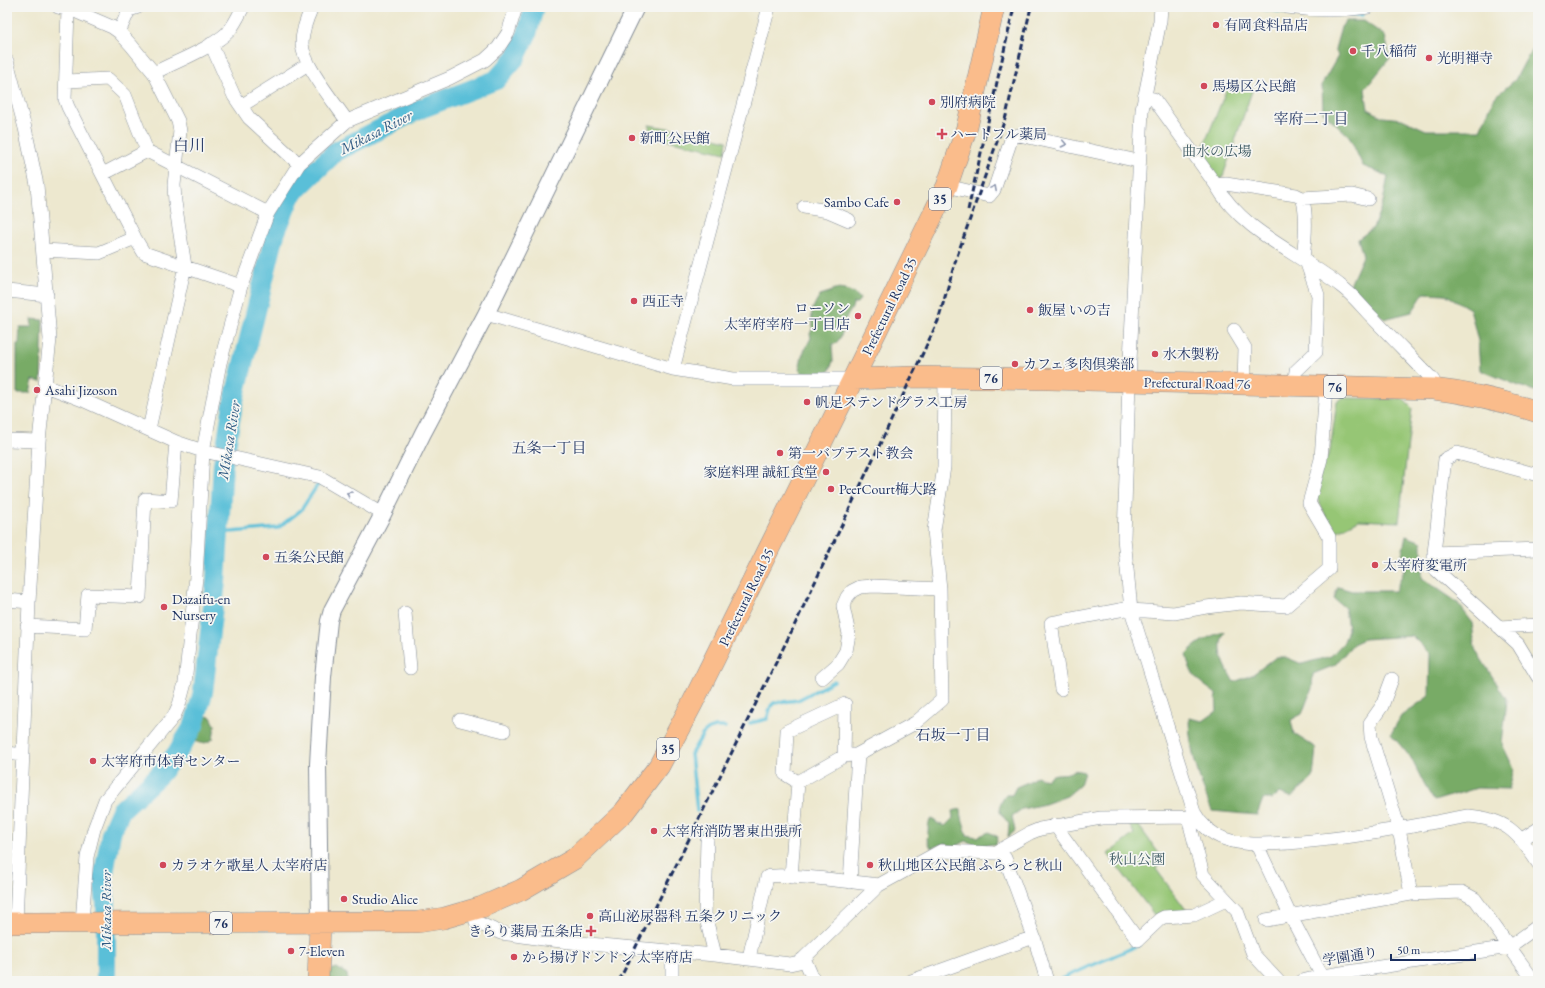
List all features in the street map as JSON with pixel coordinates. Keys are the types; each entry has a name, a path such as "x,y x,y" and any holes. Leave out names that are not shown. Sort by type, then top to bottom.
{"main road":[{"name":"Prefectural Road 35","path":"320,923 418,922 444,918 473,910 521,890 574,859 624,812 659,766 692,704 947,186 967,127 994,7"},
{"name":"Prefectural Road 76","path":"853,379 946,378 1433,389 1487,397 1538,412"},
{"name":"76","path":"12,923 320,923"},
{"path":"318,981 320,923"}],"street":[{"path":"119,32 129,10 138,7"},
{"path":"312,7 304,30 302,44 308,64 347,121"},
{"path":"83,923 87,857 94,829 105,800 174,716 179,705 185,683 196,577 206,452 220,363 241,286 268,213 299,164 347,121 450,78 485,60 498,48 508,33 516,7"},
{"path":"320,923 318,764 323,677 329,621 332,610 383,514 423,432 486,314 636,7"},
{"path":"673,369 747,95 769,7"},
{"path":"1161,7 1160,21 1142,110 1138,161 1124,538 1131,609 1192,817 1203,875 1237,911 1253,954 1278,981"},
{"path":"1287,7 1313,10 1346,10 1369,7"},
{"path":"149,429 185,266 175,202 174,185 180,131 178,121 154,73 131,45 112,27 70,9 65,99 68,108 144,253 185,266 241,286"},
{"path":"154,73 210,44 230,30 240,9"},
{"path":"210,44 234,96 248,118 299,164"},
{"path":"7,61 25,128 37,185 50,339 40,441 29,602 17,877 12,923"},
{"path":"241,106 308,64"},
{"path":"67,81 108,79 124,95 147,151 177,165 268,213"},
{"path":"1144,97 1154,99 1222,195 1238,214 1253,227 1342,287 1433,380 1433,389"},
{"path":"947,186 989,196 994,190 1012,137 1019,135 1138,161"},
{"path":"103,174 147,151"},
{"path":"1216,185 1226,184 1296,195 1302,198 1352,195 1368,199"},
{"path":"1294,385 1296,371 1316,352 1318,296 1304,260 1305,226 1304,202 1302,198"},
{"path":"804,207 828,211 849,220"},
{"path":"43,250 98,253 135,238"},
{"path":"7,291 47,296"},
{"path":"486,314 673,369 733,379 853,379"},
{"path":"1234,330 1245,348 1244,384"},
{"path":"798,782 844,756 858,754 915,723 942,700 940,589 934,530 944,467 946,378"},
{"path":"46,386 149,429 176,442 206,452 236,460 320,477 383,514"},
{"path":"1061,690 1051,623 1131,609 1174,613 1206,606 1241,603 1286,606 1329,569 1329,537 1310,503 1320,459 1326,386"},
{"path":"7,440 40,441"},
{"path":"28,626 85,629 88,595 140,596 145,498 171,501 176,442"},
{"path":"1538,475 1457,453 1445,459 1434,553 1434,568 1520,647 1538,677"},
{"path":"1434,553 1538,549"},
{"path":"822,678 838,664 846,651 849,634 843,606 847,596 852,591 860,587 874,586 940,589"},
{"path":"7,600 29,602"},
{"path":"405,613 410,668"},
{"path":"1499,627 1538,625"},
{"path":"1392,679 1382,706 1370,723 1370,737 1399,829 1412,894"},
{"path":"798,782 785,774 787,731 845,704 844,756"},
{"path":"460,720 504,731"},
{"path":"7,753 23,755"},
{"path":"850,882 858,754"},
{"path":"792,876 798,782"},
{"path":"473,910 476,922 501,933 589,944 749,958 790,964 799,962 804,958 879,885 941,851 994,853 1030,833 1055,825 1101,818 1192,817 1217,836 1231,840 1258,844 1322,841 1468,816 1483,817 1511,829 1522,839 1538,863"},
{"path":"1055,825 1138,940 1164,917 1194,915 1226,900"},
{"path":"1522,839 1538,829"},
{"path":"707,841 705,914 715,955"},
{"path":"1258,844 1290,915 1323,979"},
{"path":"1005,858 1034,937 1048,981"},
{"path":"749,958 766,877 770,875 792,876 879,885"},
{"path":"1266,920 1412,894 1462,892 1475,899 1534,981"},
{"name":"学園通り","path":"1302,981 1323,979 1509,947 1538,926"},
{"path":"911,981 1034,937"},
{"path":"672,952 672,981"},
{"path":"804,958 814,981"}],"green space":[{"path":"1346,21 1364,21 1385,36 1390,58 1365,89 1368,109 1383,117 1402,119 1426,130 1480,130 1495,97 1515,80 1538,37 1538,392 1480,370 1478,341 1470,309 1445,294 1424,293 1412,312 1384,319 1350,285 1363,256 1358,239 1373,228 1383,202 1388,176 1363,166 1349,136 1323,112 1322,84 1338,56 1335,49 1341,27"},
{"name":"曲水の広場","path":"1230,81 1253,88 1222,179 1218,180 1200,155"},
{"path":"649,125 686,131 727,141 725,153 650,136"},
{"path":"834,289 852,292 860,299 857,303 853,303 840,339 835,344 832,344 833,361 829,372 802,373 799,370 803,354 811,338 810,334 813,327 813,308 820,295"},
{"path":"31,319 43,320 41,382 33,380 30,393 17,393 17,344 19,344 20,327 32,327"},
{"path":"1342,398 1403,399 1412,408 1399,522 1359,520 1334,533 1316,495 1321,470 1330,451 1337,401"},
{"path":"1406,536 1422,542 1422,578 1457,602 1472,622 1475,649 1507,700 1502,744 1514,769 1509,789 1477,788 1434,801 1411,758 1391,734 1401,716 1429,696 1430,654 1412,636 1364,639 1353,644 1335,665 1313,674 1312,688 1302,714 1291,720 1294,734 1316,748 1313,778 1291,797 1279,793 1272,799 1263,799 1257,815 1212,811 1199,777 1193,754 1189,730 1189,718 1203,721 1217,711 1216,694 1200,682 1193,674 1186,654 1194,646 1204,640 1225,632 1221,644 1222,657 1234,682 1252,675 1276,657 1285,657 1302,664 1331,656 1344,642 1348,629 1345,608 1334,599 1338,587 1352,591 1395,591 1404,571 1401,559"},
{"path":"201,710 205,712 205,716 211,717 215,725 213,739 205,743 196,741 188,731 189,725 198,722"},
{"path":"1074,770 1084,772 1080,785 1067,796 1045,804 1022,809 1012,816 1015,831 1008,837 1009,824 1001,813 999,807 1006,795 1012,795 1016,787 1037,776 1046,780 1053,775"},
{"path":"961,809 962,819 967,835 977,837 989,832 998,837 996,844 979,846 966,841 953,848 946,843 931,848 927,839 930,820 932,819 945,826 953,818 952,811"},
{"name":"秋山公園","path":"1136,822 1163,859 1156,869 1187,911 1155,916 1108,854 1134,834 1129,823"},
{"path":"337,968 347,974 348,981 324,981 324,976 332,969"}],"waterway":[{"name":"Mikasa River","path":"106,981 106,904 103,879 111,833 121,810 159,775 177,753 194,725 203,692 216,581 223,464 233,404 275,234 291,195 335,152 420,109 496,80 516,57 527,34 534,7"},
{"path":"1263,9 1287,12"},
{"path":"1351,15 1362,15"},
{"path":"218,533 278,528 301,510 319,483"},
{"path":"750,723 767,719 771,706 774,703 798,700 834,681"},
{"path":"697,811 691,754 703,734 709,729 725,727"},
{"path":"700,829 702,842"},
{"path":"1056,981 1139,945"}],"railway":[{"path":"968,210 1014,7"},
{"path":"619,981 799,616 938,321 956,259 1006,116 1031,7"}],"place":[{"name":"有岡食料品店","path":"1216,25"},
{"name":"千八稲荷","path":"1353,51"},
{"name":"光明禅寺","path":"1429,58"},
{"name":"馬場区公民館","path":"1204,86"},
{"name":"別府病院","path":"932,102"},
{"name":"ハートフル薬局","path":"942,134"},
{"name":"新町公民館","path":"632,138"},
{"name":"Sambo Cafe","path":"897,202"},
{"name":"西正寺","path":"634,301"},
{"name":"飯屋 いの吉","path":"1030,310"},
{"name":"ローソン 太宰府宰府一丁目店","path":"858,316"},
{"name":"水木製粉","path":"1155,354"},
{"name":"カフェ多肉倶楽部","path":"1015,364"},
{"name":"Asahi Jizoson","path":"37,390"},
{"name":"帆足ステンドグラス工房","path":"807,402"},
{"name":"第一バプテスト教会","path":"780,453"},
{"name":"家庭料理 誠紅食堂","path":"826,472"},
{"name":"PeerCourt梅大路","path":"831,489"},
{"name":"五条公民館","path":"266,557"},
{"name":"太宰府変電所","path":"1375,565"},
{"name":"Dazaifu-en Nursery","path":"164,607"},
{"name":"太宰府市体育センター","path":"93,761"},
{"name":"太宰府消防署東出張所","path":"654,831"},
{"name":"カラオケ歌星人 太宰府店","path":"163,865"},
{"name":"秋山地区公民館 ふらっと秋山","path":"870,865"},
{"name":"Studio Alice","path":"344,899"},
{"name":"高山泌尿器科 五条クリニック","path":"590,916"},
{"name":"きらり薬局 五条店","path":"591,931"},
{"name":"7-Eleven","path":"291,951"},
{"name":"から揚げドンドン 太宰府店","path":"514,957"}],"district":[{"name":"宰府二丁目","path":"1311,119"},
{"name":"白川","path":"189,145"},
{"name":"五条一丁目","path":"549,448"},
{"name":"石坂一丁目","path":"953,735"}]}
